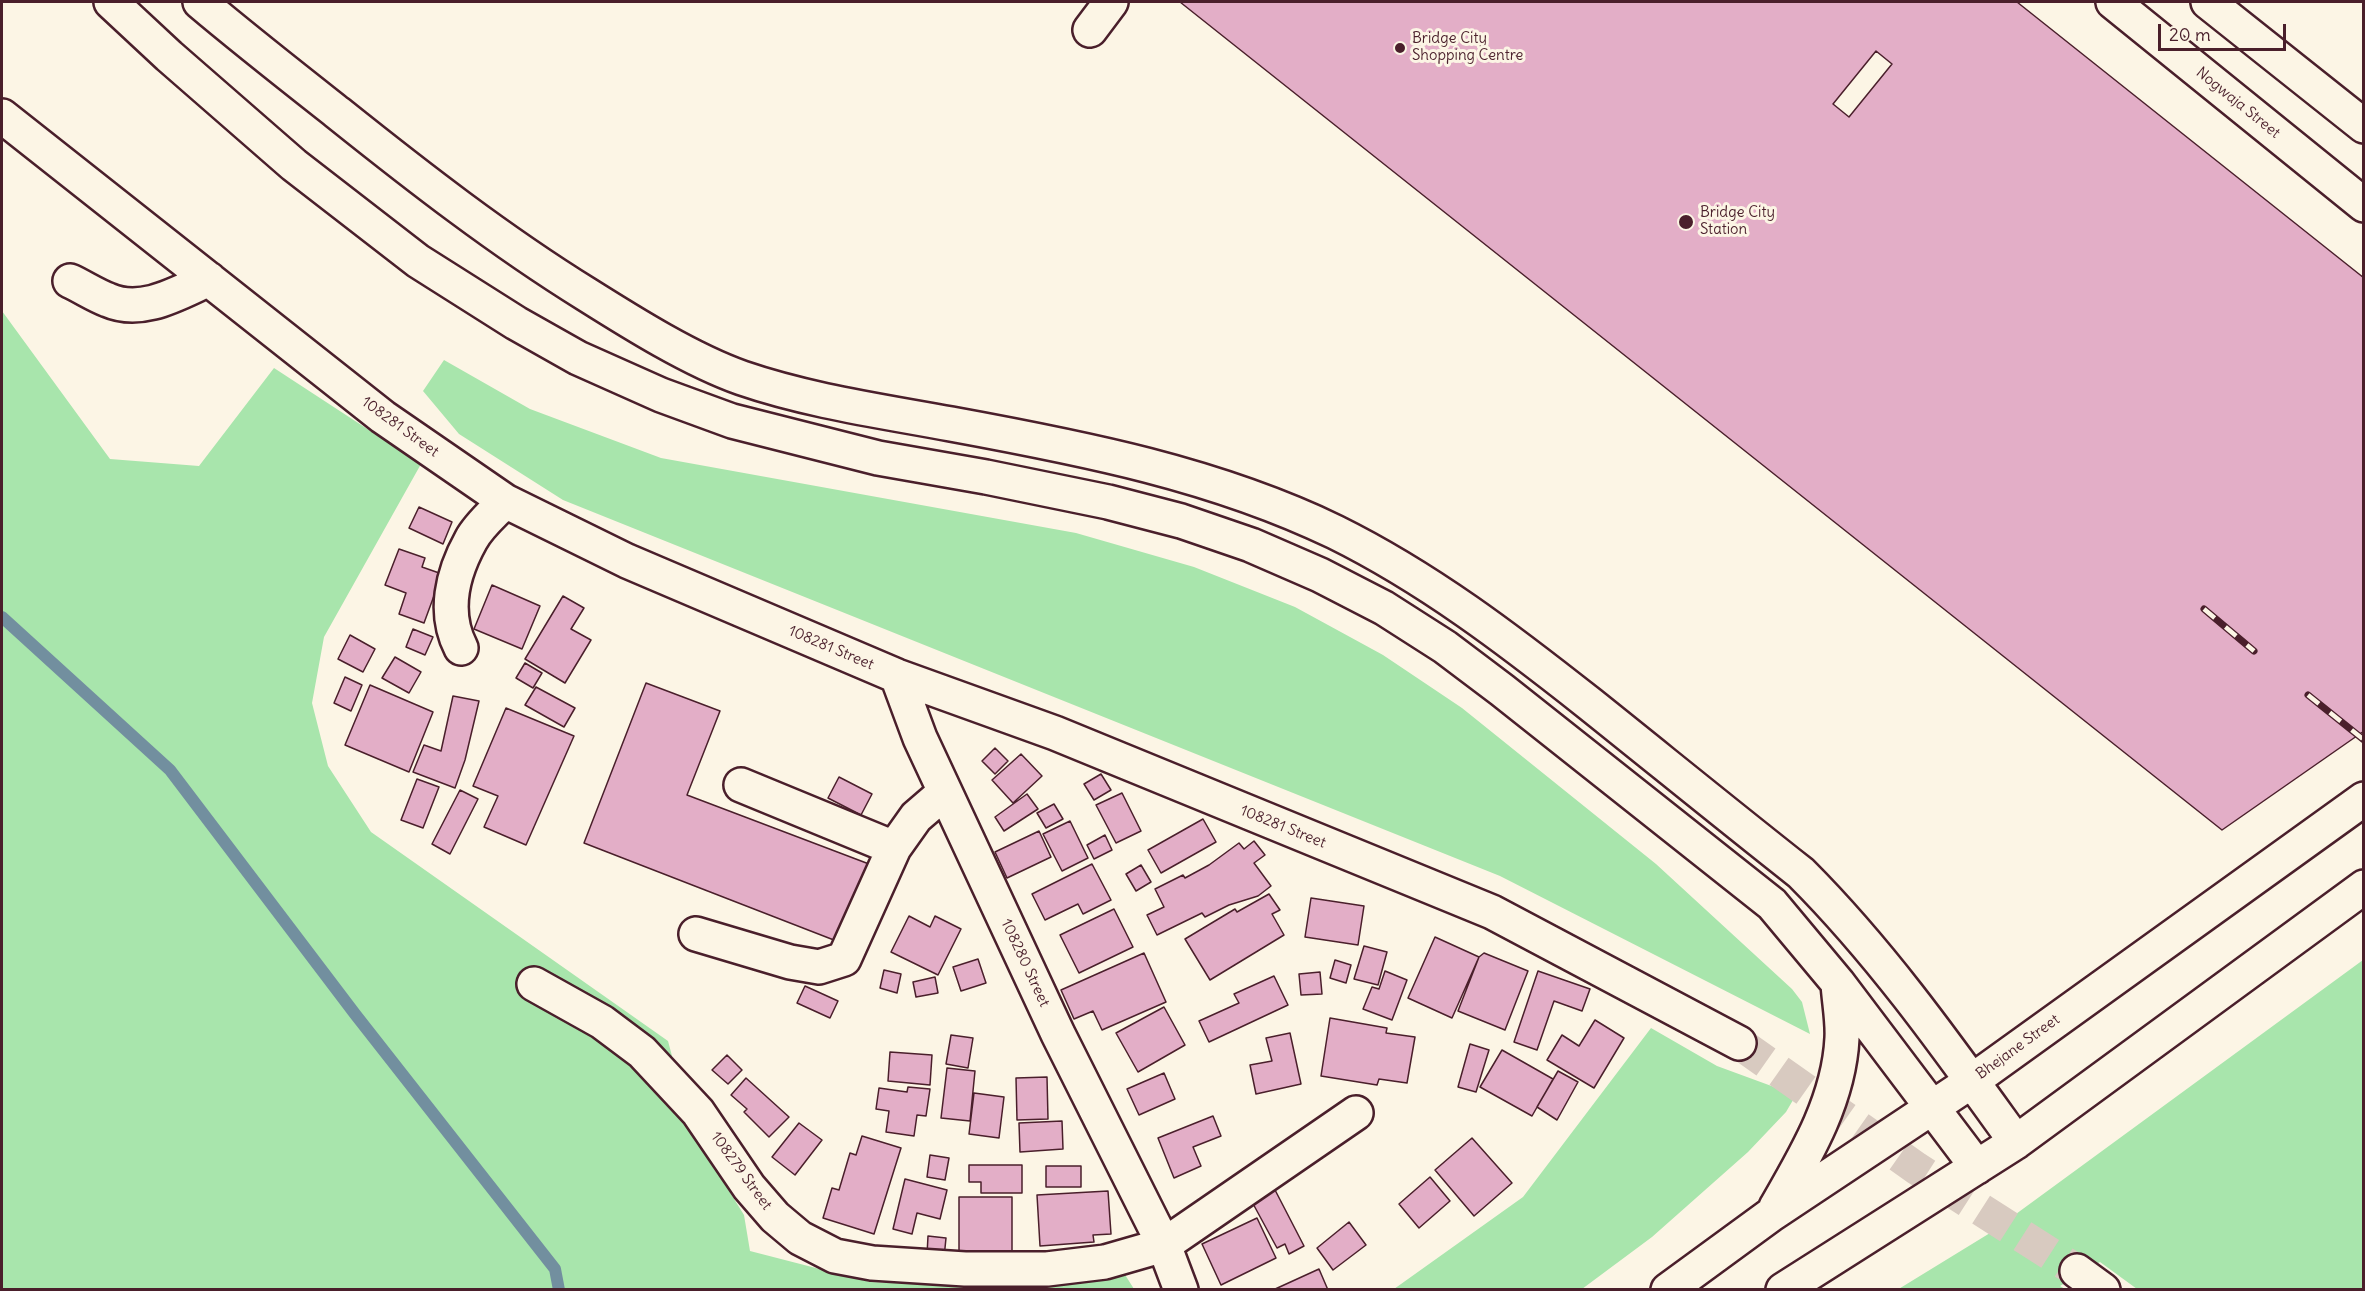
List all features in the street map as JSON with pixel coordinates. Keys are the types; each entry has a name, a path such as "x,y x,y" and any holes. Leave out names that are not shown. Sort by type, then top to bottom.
{"street":[{"path":"111,2 294,165 418,261 516,323 578,358 661,395 732,421 878,458 1108,502 1181,521 1251,545 1320,575 1384,608 1445,647 1502,690 1772,904 1838,982 1977,1167"},
{"path":"200,2 432,189 544,267 626,320 736,376 823,400 1011,435 1122,459 1195,478 1275,506 1334,532 1398,565 1459,604 1517,646 1801,873 1842,915 1972,1081 2016,1142"},
{"path":"1090,30 1111,2"},
{"name":"Nogwaja Street","path":"2113,2 2364,205"},
{"path":"2208,2 2364,126"},
{"name":"108281 Street","path":"2,116 384,417 506,501 627,561 897,676 1055,733 1492,912 1739,1043"},
{"path":"70,281 109,301 129,306 160,301 209,279"},
{"path":"461,648 455,636 450,610 456,573 471,539 506,501"},
{"name":"108280 Street","path":"897,676 920,738 1058,1034 1164,1245 1181,1290"},
{"path":"741,785 894,848"},
{"path":"696,934 790,962 819,967 844,959 894,848 916,817 945,792"},
{"name":"Bhejane Street","path":"1668,1290 1772,1214 1972,1081 2364,799"},
{"path":"1783,1290 2016,1142 2364,886"},
{"path":"1772,1214 1823,1119 1838,1069 1842,1036 1838,982"},
{"name":"108279 Street","path":"534,984 602,1022 642,1052 698,1112 749,1187 776,1217 800,1238 835,1256 872,1263 964,1269 1047,1269 1105,1262 1164,1245"},
{"path":"1164,1245 1356,1113"}],"green space":[{"path":"2,311 110,459 199,466 274,368 421,464 324,637 312,703 328,766 371,832 668,1041 692,1131 744,1215 750,1251 870,1282 1015,1287 1122,1270 1134,1289 2,1289"},
{"path":"444,360 530,409 661,458 1076,533 1194,567 1295,607 1383,655 1462,708 1656,864 1792,989 1802,1002 1810,1034 1500,876 563,500 459,434 423,391"},
{"path":"2363,960 2363,1289 2137,1289 2100,1262 2060,1286 2065,1289 1897,1290 1990,1233"},
{"path":"1651,1028 1717,1066 1796,1095 1786,1112 1748,1152 1652,1237 1582,1289 1394,1289 1523,1197"}],"building":[{"path":"1180,2 2017,2 2364,278 2364,731 2222,830"},
{"path":"1876,51 1892,64 1849,117 1833,104"},
{"path":"419,507 452,522 443,544 409,528"},
{"path":"399,549 425,558 422,567 442,574 424,623 399,614 406,593 385,585"},
{"path":"492,585 540,606 522,649 474,629"},
{"path":"563,596 584,608 571,629 591,640 565,683 525,659"},
{"path":"413,629 433,637 425,655 406,647"},
{"path":"350,635 375,649 363,672 338,659"},
{"path":"395,657 421,672 409,693 382,678"},
{"path":"525,663 542,673 533,688 516,678"},
{"path":"345,677 362,685 351,711 334,703"},
{"path":"646,683 720,711 687,795 869,864 839,942 584,843"},
{"path":"370,685 433,712 409,772 345,745"},
{"path":"536,687 575,708 564,727 525,705"},
{"path":"453,696 479,701 465,760 455,788 413,772 424,745 441,751"},
{"path":"506,708 574,736 526,845 484,827 498,796 473,786"},
{"path":"995,748 1008,761 995,774 982,761"},
{"path":"1021,754 1042,776 1013,803 992,780"},
{"path":"1101,774 1111,790 1094,800 1084,784"},
{"path":"839,777 872,794 861,815 828,798"},
{"path":"417,779 439,787 423,828 401,820"},
{"path":"460,790 478,799 450,854 432,844"},
{"path":"1122,793 1141,831 1116,843 1096,805"},
{"path":"1027,794 1038,809 1004,831 995,817"},
{"path":"1054,804 1063,819 1046,828 1037,813"},
{"path":"1203,819 1216,842 1161,873 1148,850"},
{"path":"1070,821 1088,858 1062,871 1043,834"},
{"path":"1039,831 1051,857 1007,878 995,852"},
{"path":"1105,835 1112,850 1094,859 1087,845"},
{"path":"1254,841 1265,855 1254,863 1271,886 1258,896 1229,905 1205,917 1202,913 1157,935 1147,915 1164,907 1155,889 1183,875 1185,878 1209,865 1239,843 1244,849"},
{"path":"1092,864 1111,900 1083,914 1078,904 1045,920 1032,894"},
{"path":"1141,865 1151,882 1136,891 1126,874"},
{"path":"1269,894 1280,910 1272,914 1284,935 1210,980 1185,939 1235,909 1237,912"},
{"path":"1311,898 1364,906 1358,945 1305,937"},
{"path":"1114,909 1133,947 1079,973 1060,935"},
{"path":"909,916 930,927 935,916 961,929 938,975 891,952"},
{"path":"1435,937 1479,957 1452,1018 1408,998"},
{"path":"1364,946 1387,952 1378,985 1354,979"},
{"path":"1144,953 1166,1002 1102,1030 1093,1011 1074,1019 1061,990"},
{"path":"1484,953 1528,971 1505,1030 1458,1011 1479,957"},
{"path":"978,959 986,983 961,991 953,967"},
{"path":"1335,960 1351,965 1346,983 1330,978"},
{"path":"884,970 901,974 897,993 880,988"},
{"path":"1385,971 1407,980 1392,1020 1363,1009 1372,987 1379,989"},
{"path":"1538,971 1590,989 1582,1011 1554,1001 1537,1050 1514,1042"},
{"path":"1320,972 1322,994 1301,995 1299,974"},
{"path":"1274,976 1288,1005 1209,1042 1199,1021 1239,1003 1234,994"},
{"path":"935,977 938,993 916,997 913,982"},
{"path":"805,986 838,1001 830,1018 797,1003"},
{"path":"1164,1007 1185,1045 1138,1072 1116,1033"},
{"path":"1330,1018 1387,1028 1386,1033 1415,1037 1407,1083 1379,1079 1377,1085 1321,1076"},
{"path":"1595,1020 1624,1038 1594,1088 1547,1060 1562,1035 1579,1046"},
{"path":"1290,1033 1301,1084 1256,1094 1250,1065 1272,1061 1266,1038"},
{"path":"951,1035 973,1038 968,1068 946,1064"},
{"path":"1470,1044 1489,1050 1476,1092 1458,1087"},
{"path":"1502,1050 1553,1079 1532,1116 1480,1087"},
{"path":"890,1052 932,1055 930,1085 888,1081"},
{"path":"727,1055 742,1070 728,1084 712,1070"},
{"path":"947,1068 975,1071 970,1121 941,1118"},
{"path":"1558,1071 1578,1082 1557,1120 1537,1107"},
{"path":"1164,1073 1175,1099 1139,1115 1127,1089"},
{"path":"1047,1077 1048,1119 1017,1120 1016,1078"},
{"path":"746,1078 789,1117 769,1137 744,1112 747,1109 731,1095"},
{"path":"908,1087 930,1089 926,1116 917,1115 914,1136 886,1132 889,1111 876,1109 879,1088 907,1092"},
{"path":"974,1093 1004,1097 999,1138 969,1134"},
{"path":"1213,1116 1221,1136 1193,1147 1201,1166 1174,1178 1158,1138"},
{"path":"1062,1121 1063,1149 1020,1152 1019,1123"},
{"path":"799,1123 822,1140 795,1175 772,1157"},
{"path":"862,1136 901,1148 874,1234 823,1218 832,1188 839,1190 850,1153 856,1155"},
{"path":"1472,1138 1512,1183 1474,1216 1435,1170"},
{"path":"930,1155 949,1158 945,1180 927,1177"},
{"path":"969,1165 1022,1165 1022,1193 981,1193 981,1182 969,1182"},
{"path":"1046,1166 1081,1166 1081,1187 1046,1187"},
{"path":"1430,1177 1450,1201 1419,1228 1399,1204"},
{"path":"905,1179 947,1190 940,1219 917,1213 912,1234 893,1229"},
{"path":"1274,1188 1304,1246 1289,1254 1285,1244 1277,1248 1251,1200"},
{"path":"1108,1191 1111,1234 1093,1235 1094,1242 1040,1246 1037,1195"},
{"path":"959,1197 1012,1197 1012,1251 959,1252"},
{"path":"1257,1218 1276,1258 1221,1285 1202,1244"},
{"path":"1349,1222 1366,1245 1333,1270 1317,1248"},
{"path":"928,1236 946,1238 944,1258 927,1255"},
{"path":"1319,1269 1328,1290 1273,1290"}],"waterway":[{"path":"2,617 170,770 355,1014 555,1269 559,1290"}],"tunnel":[{"path":"1739,1043 1916,1168 2077,1271"}],"railway":[{"path":"2204,609 2254,651"},
{"path":"2308,695 2364,740"}],"place":[{"name":"Bridge City Shopping Centre","path":"1400,48"},
{"name":"Bridge City Station","path":"1686,222"}]}
